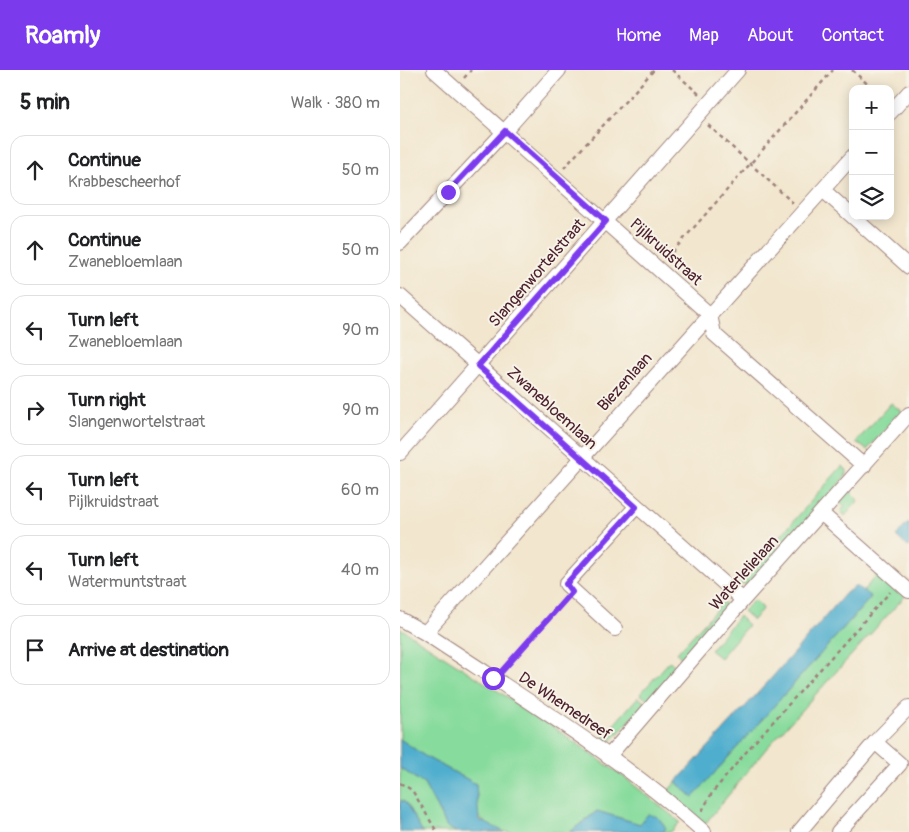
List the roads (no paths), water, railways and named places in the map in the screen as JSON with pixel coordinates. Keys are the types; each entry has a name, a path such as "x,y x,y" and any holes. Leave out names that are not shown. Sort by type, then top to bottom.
{"street":[{"name":"Pijlkruidstraat","path":"434,70 505,131 710,315 714,334 864,466"},
{"path":"400,242 505,131 559,70"},
{"name":"Slangenwortelstraat","path":"400,453 738,70"},
{"path":"894,109 909,92"},
{"name":"Biezenlaan","path":"425,633 849,161"},
{"path":"823,190 909,266"},
{"name":"Zwanebloemlaan","path":"400,296 743,600"},
{"name":"Waterlelielaan","path":"608,757 743,600 909,414"},
{"path":"615,629 572,592 566,584 636,507"},
{"path":"821,513 904,587"},
{"name":"De Whemedreef","path":"400,619 425,633 608,757 669,802 704,832"},
{"path":"799,832 875,742 909,706"},
{"path":"838,832 900,764 875,742"}],"water":[{"path":"909,522 909,547 908,547 896,536"},
{"path":"854,587 858,587 871,597 693,797 676,782 768,682 846,593"},
{"path":"400,739 426,757 476,784 479,820 505,832 456,832 447,827 424,784 400,768"},
{"path":"400,800 406,803 422,832 400,832"},
{"path":"597,811 640,824 648,814 658,817 666,828 663,832 570,832"}]}
